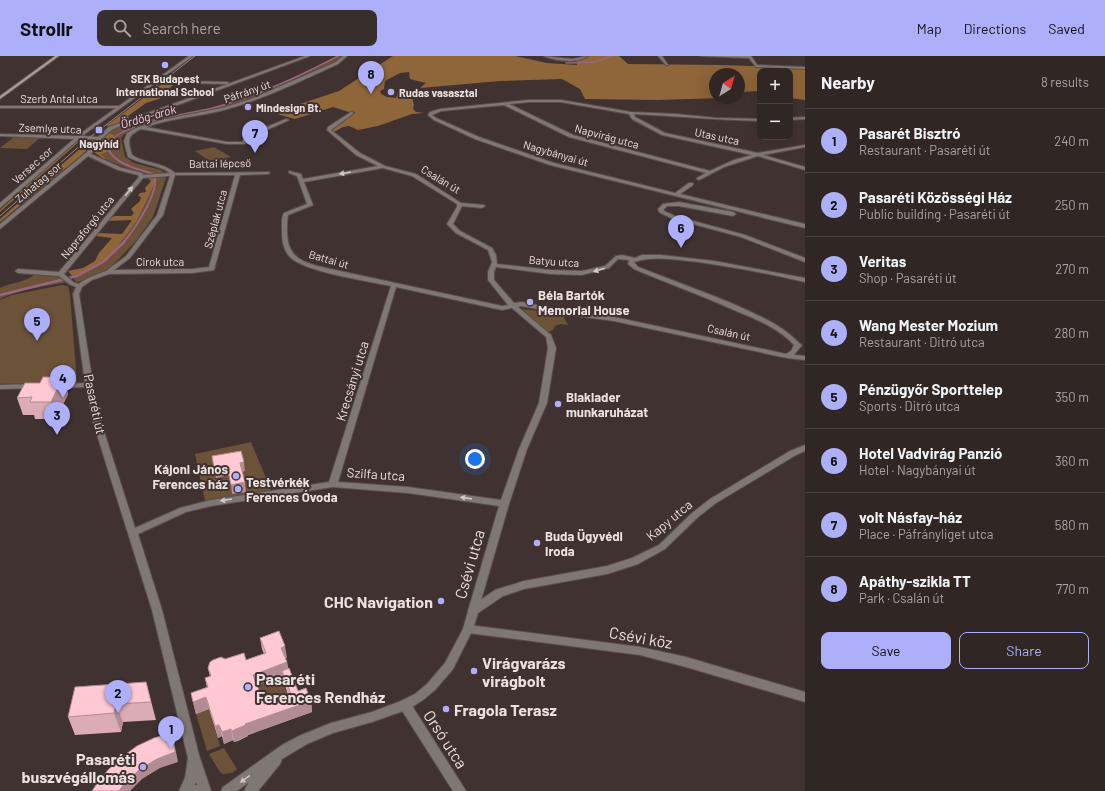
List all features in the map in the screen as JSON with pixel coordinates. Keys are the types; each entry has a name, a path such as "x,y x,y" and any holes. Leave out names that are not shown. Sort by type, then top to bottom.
{"main road":[{"path":"0,98 57,56"}],"street":[{"name":"Versec sor","path":"0,206 77,138 191,56"},
{"name":"Zuhatag sor","path":"0,227 89,153 99,138 111,128 132,119 308,56"},
{"name":"Páfrány út","path":"141,125 148,125 236,105 302,80 337,63 346,56"},
{"path":"546,56 581,59 586,56"},
{"path":"660,56 667,64"},
{"path":"702,56 749,56 756,66 805,68"},
{"path":"181,82 232,83"},
{"name":"Nagybányai út","path":"757,120 631,113 561,101 530,101 440,110 431,113 430,115 435,119 477,138 530,158 759,215"},
{"name":"Napvirág utca","path":"505,104 559,132 571,136 709,172"},
{"name":"Szerb Antal utca","path":"0,107 119,107"},
{"name":"Csalán út","path":"352,113 329,130 358,154 383,167 414,175 460,204 460,208 450,224 458,232 490,249 493,255 494,265 491,280 512,305 521,304 576,314 614,318 787,356 805,358"},
{"name":"Utas utca","path":"631,113 633,118 664,134 759,155 805,170"},
{"path":"793,119 805,118"},
{"path":"132,119 141,125 208,140 238,144 245,142 249,136 287,120"},
{"path":"78,286 90,279 108,272 128,257 160,215 173,174 168,169 141,162 130,156 126,136 141,125"},
{"name":"Zsemlye utca","path":"0,135 99,138"},
{"path":"699,179 709,172 759,155 805,146"},
{"path":"89,153 114,166 140,174 142,177"},
{"path":"292,172 299,175 302,181 383,167"},
{"name":"Széplak utca","path":"212,269 238,173"},
{"name":"Battai lépcső","path":"142,177 173,174 268,173"},
{"name":"Napraforgó utca","path":"78,286 71,283 62,274 142,177"},
{"name":"Battai út","path":"302,181 310,205 289,212 285,217 285,242 288,252 300,262 394,285 502,308 512,305"},
{"path":"675,195 691,184"},
{"path":"460,204 482,206"},
{"path":"805,226 759,215 748,217 679,204 665,205 661,209 662,212 673,217 743,236 805,260"},
{"path":"805,280 740,267 649,256 633,259 631,264 754,316 779,329 805,346"},
{"name":"Batyu utca","path":"494,265 551,272 582,273 607,267 616,258 622,257 633,259"},
{"name":"Cirok utca","path":"108,272 193,271 212,269"},
{"path":"18,272 62,274"},
{"name":"Krecsányi utca","path":"333,484 394,285"},
{"name":"Pasaréti út","path":"78,286 76,294 89,385 97,422 157,610 193,755 204,791"},
{"name":"Csévi utca","path":"227,791 286,749 303,740 331,728 372,717 405,705 419,697 449,666 468,629 504,504 523,449 543,403 552,348 548,336 543,330 512,305"},
{"path":"787,356 797,348 797,341"},
{"path":"0,387 89,385"},
{"name":"Kapy utca","path":"473,611 499,593 509,589 607,570 635,561 662,547 695,515 713,501 805,448"},
{"name":"Szilfa utca","path":"132,532 183,510 211,503 333,484 408,490 504,504"},
{"name":"Csévi köz","path":"468,629 640,651 686,662 805,697"},
{"name":"Orsó utca","path":"405,705 460,791"},
{"name":"Csévi utca","path":"250,791 286,749"},
{"name":"Pasaréti út","path":"185,791 191,778 193,755"},
{"path":"192,791 204,791"}],"shaded area":[{"path":"337,56 344,56 320,70 255,98 213,111 169,118 140,126 121,138 125,157 134,163 161,170 165,174 148,176 104,159 105,158 101,155 107,152 107,143 115,135 109,133 113,129 129,123 210,108 229,102 287,81 318,67"},
{"path":"393,56 515,56 547,63 577,65 576,60 585,59 589,56 619,56 628,64 805,68 805,100 793,98 793,68 757,68 757,91 745,92 745,68 709,68 709,98 658,100 585,99 580,89 562,79 500,81 420,88 426,83 410,79 409,72 400,73 385,81 384,89 380,91 381,94 387,97 396,98 398,93 406,93 412,97 414,105 413,109 416,112 424,113 412,114 378,126 358,130 349,126 343,127 334,132 332,129 352,113 333,107 295,119 273,113 339,91"},
{"path":"163,83 175,83 159,99 146,103 128,116 129,119 109,127 106,126"},
{"path":"109,133 115,135 107,143 107,152 101,155 106,158 104,159 94,152 103,138"},
{"path":"15,136 41,137 27,149 0,148"},
{"path":"82,139 0,212 0,210 76,141"},
{"path":"91,139 96,141 83,154 0,222 0,219"},
{"path":"214,147 231,157 211,162 195,151"},
{"path":"165,176 166,178 153,217 136,241 110,268 86,280 76,282 72,276 86,272 106,260 137,221 157,179 156,177"},
{"path":"156,177 157,179 137,221 106,261 86,272 72,276 68,271 83,268 95,261 99,253 112,238 96,236 99,233 122,234 132,220 106,221 108,218 115,216 131,216 134,213 131,209 140,201 141,197 138,196 140,193 146,192 145,188 151,181 148,178"},
{"path":"35,274 60,275 68,282 25,290 0,299 0,288 23,281"},
{"path":"62,285 68,286 70,295 77,382 0,384 0,300 12,295"},
{"path":"522,309 562,314 568,325 560,324 555,326 553,330 548,333 523,312"},
{"path":"251,442 271,490 205,501 195,454"},
{"path":"281,677 292,705 266,714 255,686"},
{"path":"209,709 220,746 207,751 196,714"},
{"path":"224,748 237,769 232,773 222,774 209,754"}],"building":[{"path":"43,377 63,377 51,402 30,402 32,397 17,398 25,383 40,383"},
{"path":"241,451 244,462 240,463 245,482 231,485 227,466 214,468 212,456"},
{"path":"279,631 285,646 281,648 287,662 253,675 264,704 291,694 282,671 289,668 298,691 306,688 311,701 245,724 246,725 232,731 231,729 222,732 219,725 215,726 206,697 193,702 191,693 208,687 205,678 211,676 208,668 210,662 221,657 225,659 244,653 246,660 266,653 260,638"},
{"path":"146,682 151,702 116,704 114,713 68,717 75,687"},
{"path":"172,733 175,752 157,759 139,770 124,784 119,791 92,791 108,770 137,746 154,738"}],"waterway":[{"name":"Ördög-árok","path":"114,138 135,127 221,106 251,96 338,56"},
{"path":"566,63 595,62 611,56"},
{"name":"Ördög-árok","path":"114,138 108,149 116,159 128,166 154,174 155,181 154,190 145,210 123,243"},
{"name":"Ördög-árok","path":"0,295 77,276 103,262 123,243"}],"tram line":[{"path":"0,216 84,142 195,56"}],"place":[{"name":"SEK Budapest International School","path":"165,65"},
{"name":"Rudas vasasztal","path":"391,92"},
{"name":"Apáthy-szikla TT","path":"371,94"},
{"name":"Mindesign Bt.","path":"248,107"},
{"name":"Nagyhíd","path":"99,130"},
{"name":"volt Násfay-ház","path":"255,153"},
{"name":"Hotel Vadvirág Panzió","path":"681,248"},
{"name":"Béla Bartók Memorial House","path":"530,302"},
{"name":"Pénzügyőr Sporttelep","path":"37,341"},
{"name":"Wang Mester Mozium","path":"63,398"},
{"name":"Blaklader munkaruházat","path":"558,404"},
{"name":"Veritas","path":"57,435"},
{"name":"Kájoni János Ferences ház","path":"236,476"},
{"name":"Testvérkék Ferences Óvoda","path":"238,489"},
{"name":"Buda Ügyvédi Iroda","path":"537,543"},
{"name":"CHC Navigation","path":"441,601"},
{"name":"Virágvarázs virágbolt","path":"474,671"},
{"name":"Pasaréti Ferences Rendház","path":"248,687"},
{"name":"Fragola Terasz","path":"446,709"},
{"name":"Pasaréti Közösségi Ház","path":"118,713"},
{"name":"Pasarét Bisztró","path":"171,749"},
{"name":"Pasaréti buszvégállomás","path":"143,767"}]}
